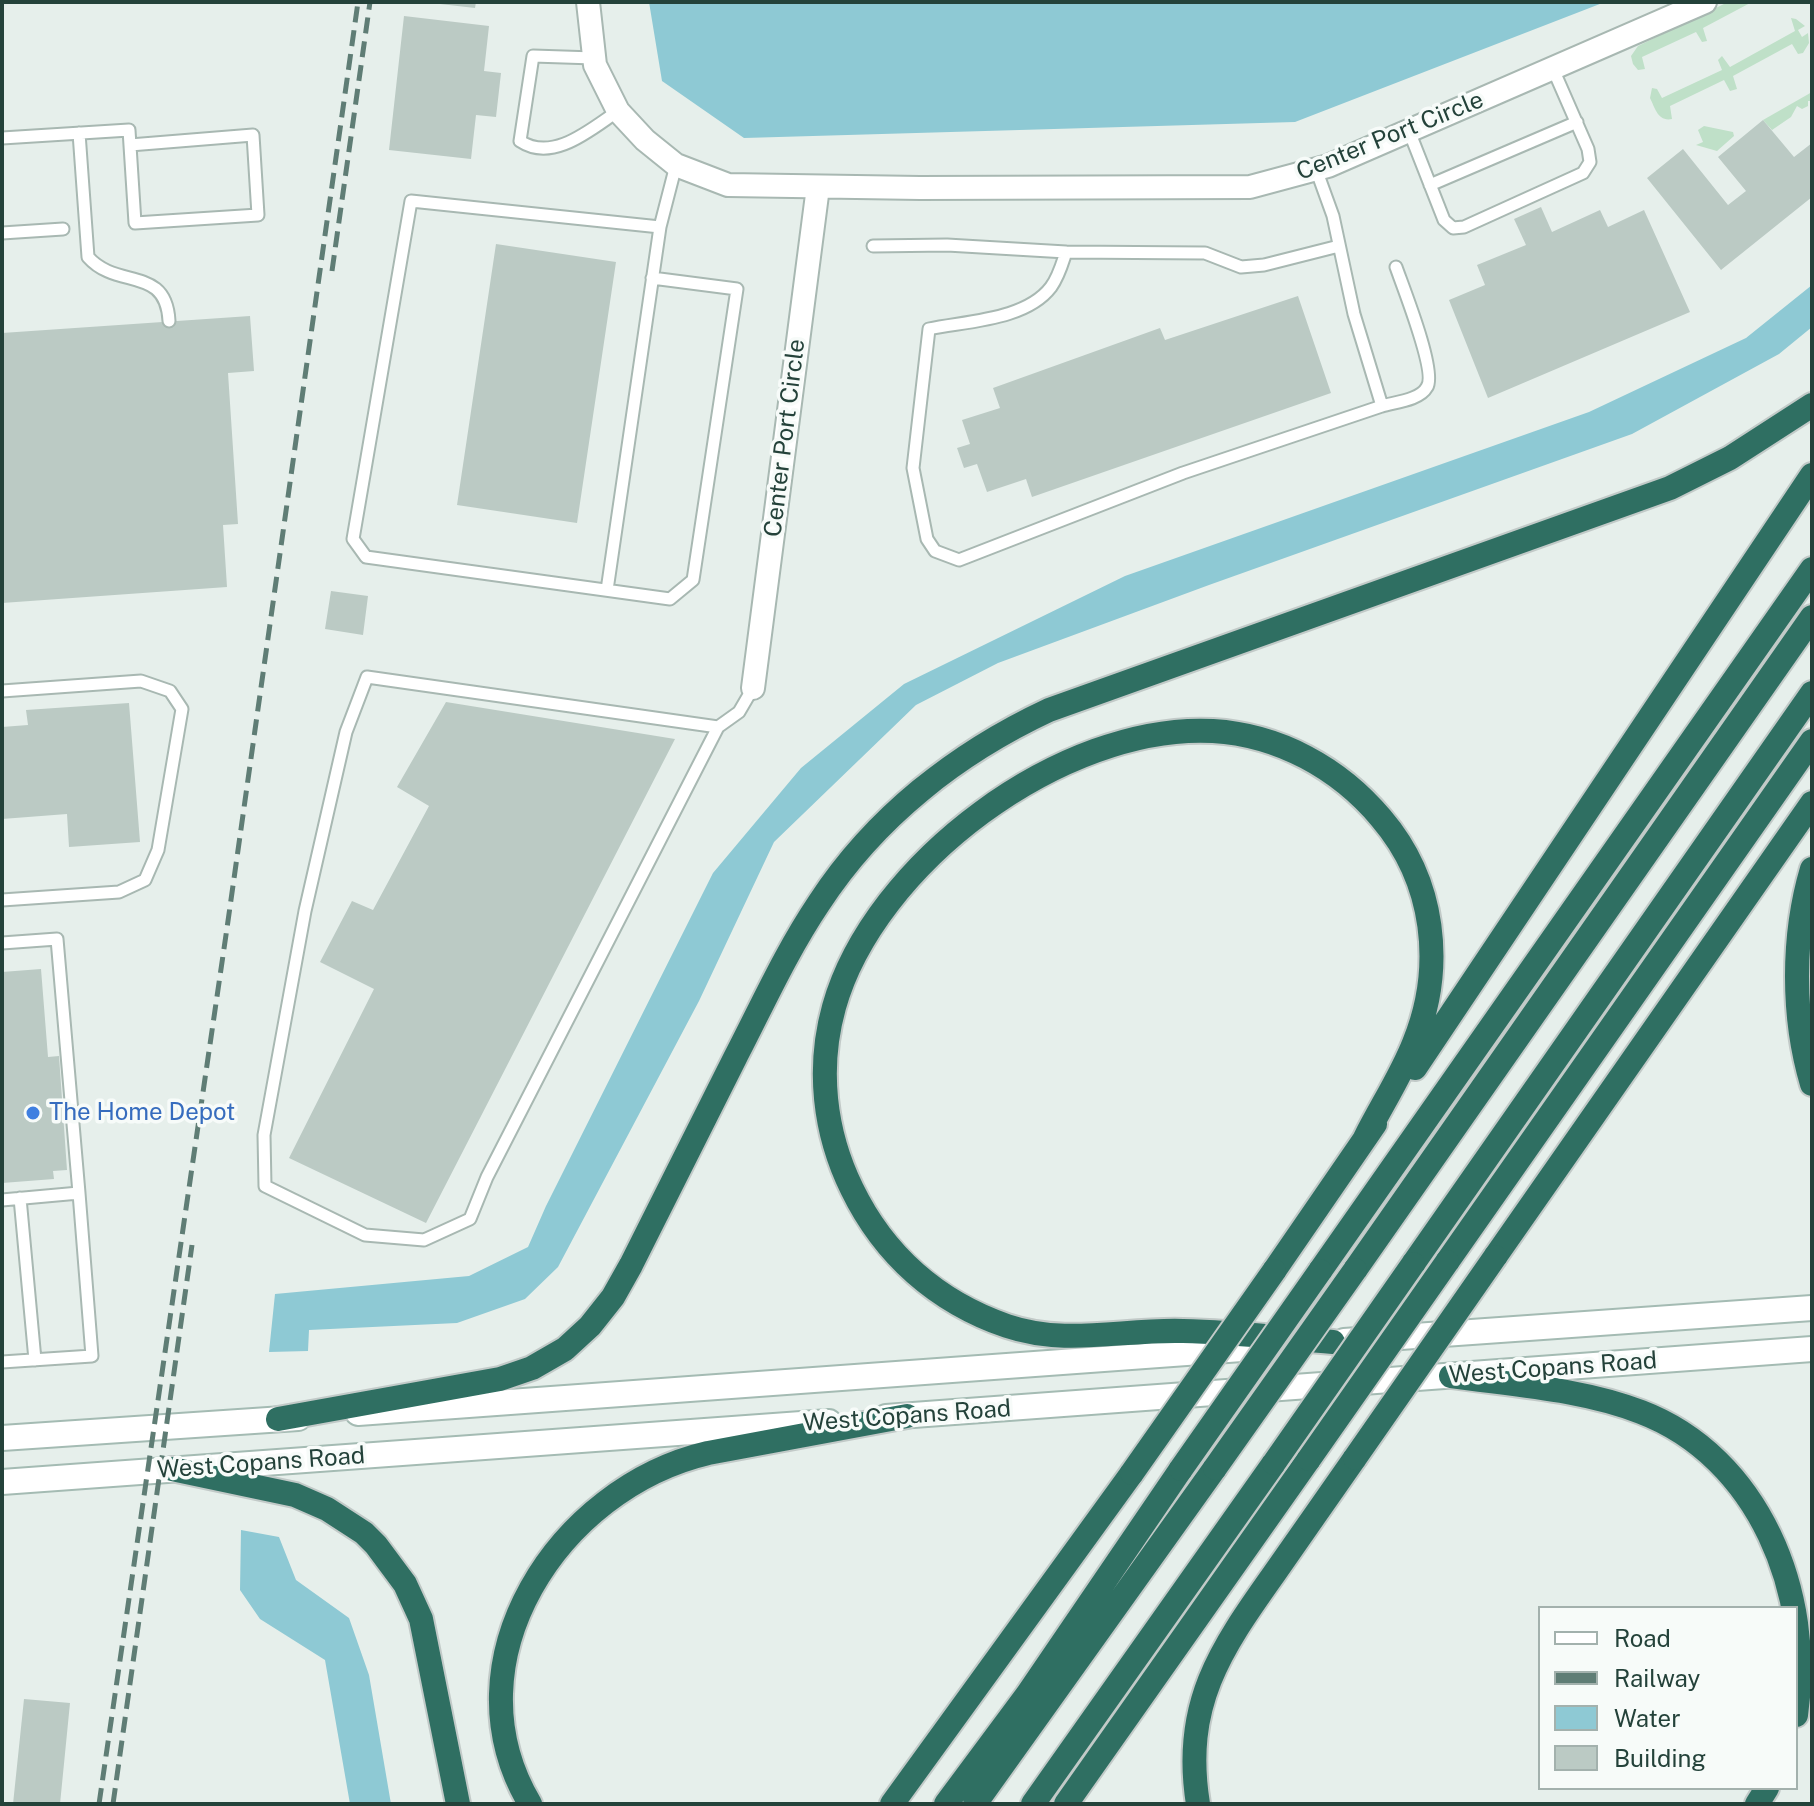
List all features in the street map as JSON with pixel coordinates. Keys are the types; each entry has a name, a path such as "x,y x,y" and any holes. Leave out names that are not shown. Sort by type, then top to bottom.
{"highway":[{"path":"278,1419 516,1374 565,1349 590,1326 613,1297 631,1265 776,977 820,901 856,853 902,806 973,751 1023,722 1077,700 1656,494 1730,458 1812,405"},
{"path":"892,1804 1274,1271 1812,475"},
{"path":"946,1804 1027,1695 1181,1469 1812,569"},
{"path":"975,1804 1355,1270 1812,617"},
{"path":"1033,1804 1812,693"},
{"path":"1333,1342 1179,1331 1074,1338 1054,1336 1009,1327 944,1297 910,1270 881,1239 848,1180 828,1119 825,1076 829,1030 850,965 875,921 930,856 991,806 1064,764 1130,742 1192,731 1249,736 1308,757 1360,794 1400,844 1416,873 1425,899 1432,958 1426,1006 1410,1052 1365,1138"},
{"path":"1066,1804 1812,741"},
{"path":"1198,1804 1195,1744 1201,1704 1215,1665 1236,1628 1812,803"},
{"path":"1812,869 1803,914 1798,976 1802,1043 1812,1084"},
{"path":"1451,1376 1588,1396 1630,1408 1675,1428 1723,1466 1764,1517 1784,1556 1796,1606"},
{"path":"530,1804 512,1765 503,1734 501,1701 506,1663 516,1624 531,1588 578,1525 630,1484 678,1462 708,1453 907,1416"},
{"path":"172,1469 304,1499 339,1516 376,1545 405,1584 421,1619 458,1804"},
{"path":"1798,1617 1802,1637 1798,1701"},
{"path":"885,1804 909,1781"}],"main road":[{"name":"West Copans Road","path":"2,1438 1812,1308"},
{"name":"West Copans Road","path":"2,1482 1812,1349"},
{"path":"2,1453 38,1436"}],"street":[{"name":"Center Port Circle","path":"588,2 595,65 618,111 645,140 676,165 728,185 818,187 1250,187 1316,169 1705,2"},
{"name":"Center Port Circle","path":"753,688 818,187"}],"lane":[{"path":"594,58 533,56 520,141 532,149 553,148 580,137 618,111"},
{"path":"1409,131 1444,220 1453,228 1464,227 1583,173 1590,162 1588,149 1553,69"},
{"path":"1430,185 1577,122"},
{"path":"2,138 129,130 135,223 258,215 253,135 130,145"},
{"path":"79,133 88,257 96,266 111,274 151,284 161,292 168,306 169,321"},
{"path":"607,590 660,227 676,165"},
{"path":"1316,169 1333,216 1354,314 1382,406"},
{"path":"652,278 737,289 693,580 670,599 366,557 353,539 411,201 660,227"},
{"path":"2,233 63,229"},
{"path":"873,246 947,245 1066,252 1205,253 1241,267 1264,265 1339,246"},
{"path":"1066,252 1060,273 1050,289 1023,308 929,329 913,468 927,539 935,551 959,560 1183,473 1409,399 1426,390 1430,382 1428,362 1396,267"},
{"path":"718,727 367,677 346,732 305,911 264,1135 265,1186 365,1235 424,1240 470,1219 487,1177 718,727 739,712 753,688"},
{"path":"2,691 141,681 170,691 182,709 158,850 145,880 119,892 2,900"},
{"path":"2,943 57,939 92,1356 2,1362"},
{"path":"2,1200 79,1193"},
{"path":"20,1198 35,1360"}],"green space":[{"path":"1728,2 1752,2 1703,28 1707,41 1702,42 1696,32 1642,57 1645,69 1638,70 1633,64 1631,56 1638,46"},
{"path":"1791,18 1805,26 1798,30 1802,37 1808,33 1809,43 1803,53 1798,54 1792,44 1733,76 1737,89 1730,91 1724,80 1670,106 1672,119 1663,118 1658,113 1650,98 1652,88 1657,89 1662,98 1722,70 1718,60 1722,56 1730,67 1795,31"},
{"path":"1812,92 1812,101 1808,101 1808,106 1802,109 1797,106 1791,117 1772,130 1763,120"},
{"path":"1704,126 1733,132 1734,136 1717,151 1696,145 1703,142 1698,130"}],"water":[{"path":"649,2 1605,2 1295,122 744,138 662,81"},
{"path":"1812,285 1812,327 1779,354 1632,434 998,663 916,705 774,842 699,1001 558,1267 525,1299 457,1323 309,1330 308,1351 269,1352 275,1294 469,1276 528,1247 713,873 801,768 904,684 1125,576 1589,412 1746,338"},
{"path":"241,1530 279,1537 296,1580 349,1618 369,1675 391,1804 350,1804 325,1660 260,1619 240,1590"}],"building":[{"path":"440,2 476,2 475,8"},
{"path":"404,16 489,26 484,71 501,73 496,117 476,115 471,159 389,150"},
{"path":"1763,120 1794,157 1812,143 1812,197 1721,270 1647,178 1683,149 1728,205 1746,191 1718,157"},
{"path":"1541,207 1552,232 1600,210 1608,227 1644,210 1690,312 1488,398 1449,300 1485,285 1477,265 1526,245 1514,219"},
{"path":"496,244 616,262 577,523 457,505"},
{"path":"1298,296 1331,393 1032,497 1026,479 987,492 977,464 964,468 957,448 970,444 962,420 1000,408 993,388 1160,328 1165,340"},
{"path":"250,316 254,371 228,373 238,524 223,525 227,587 2,603 2,333"},
{"path":"331,591 368,596 363,635 325,629"},
{"path":"446,702 675,739 426,1223 289,1158 374,989 320,962 352,901 373,910 429,806 397,787"},
{"path":"129,703 140,842 69,847 67,814 2,819 2,727 28,725 26,710"},
{"name":"The Home Depot","path":"41,969 48,1057 59,1056 67,1170 53,1171 54,1179 2,1183 2,972"},
{"path":"24,1699 70,1703 60,1804 13,1804"}],"railway":[{"path":"99,1804 358,2"},
{"path":"332,271 370,2"},
{"path":"113,1804 192,1245"}],"place":[{"name":"The Home Depot","path":"33,1113"}]}
